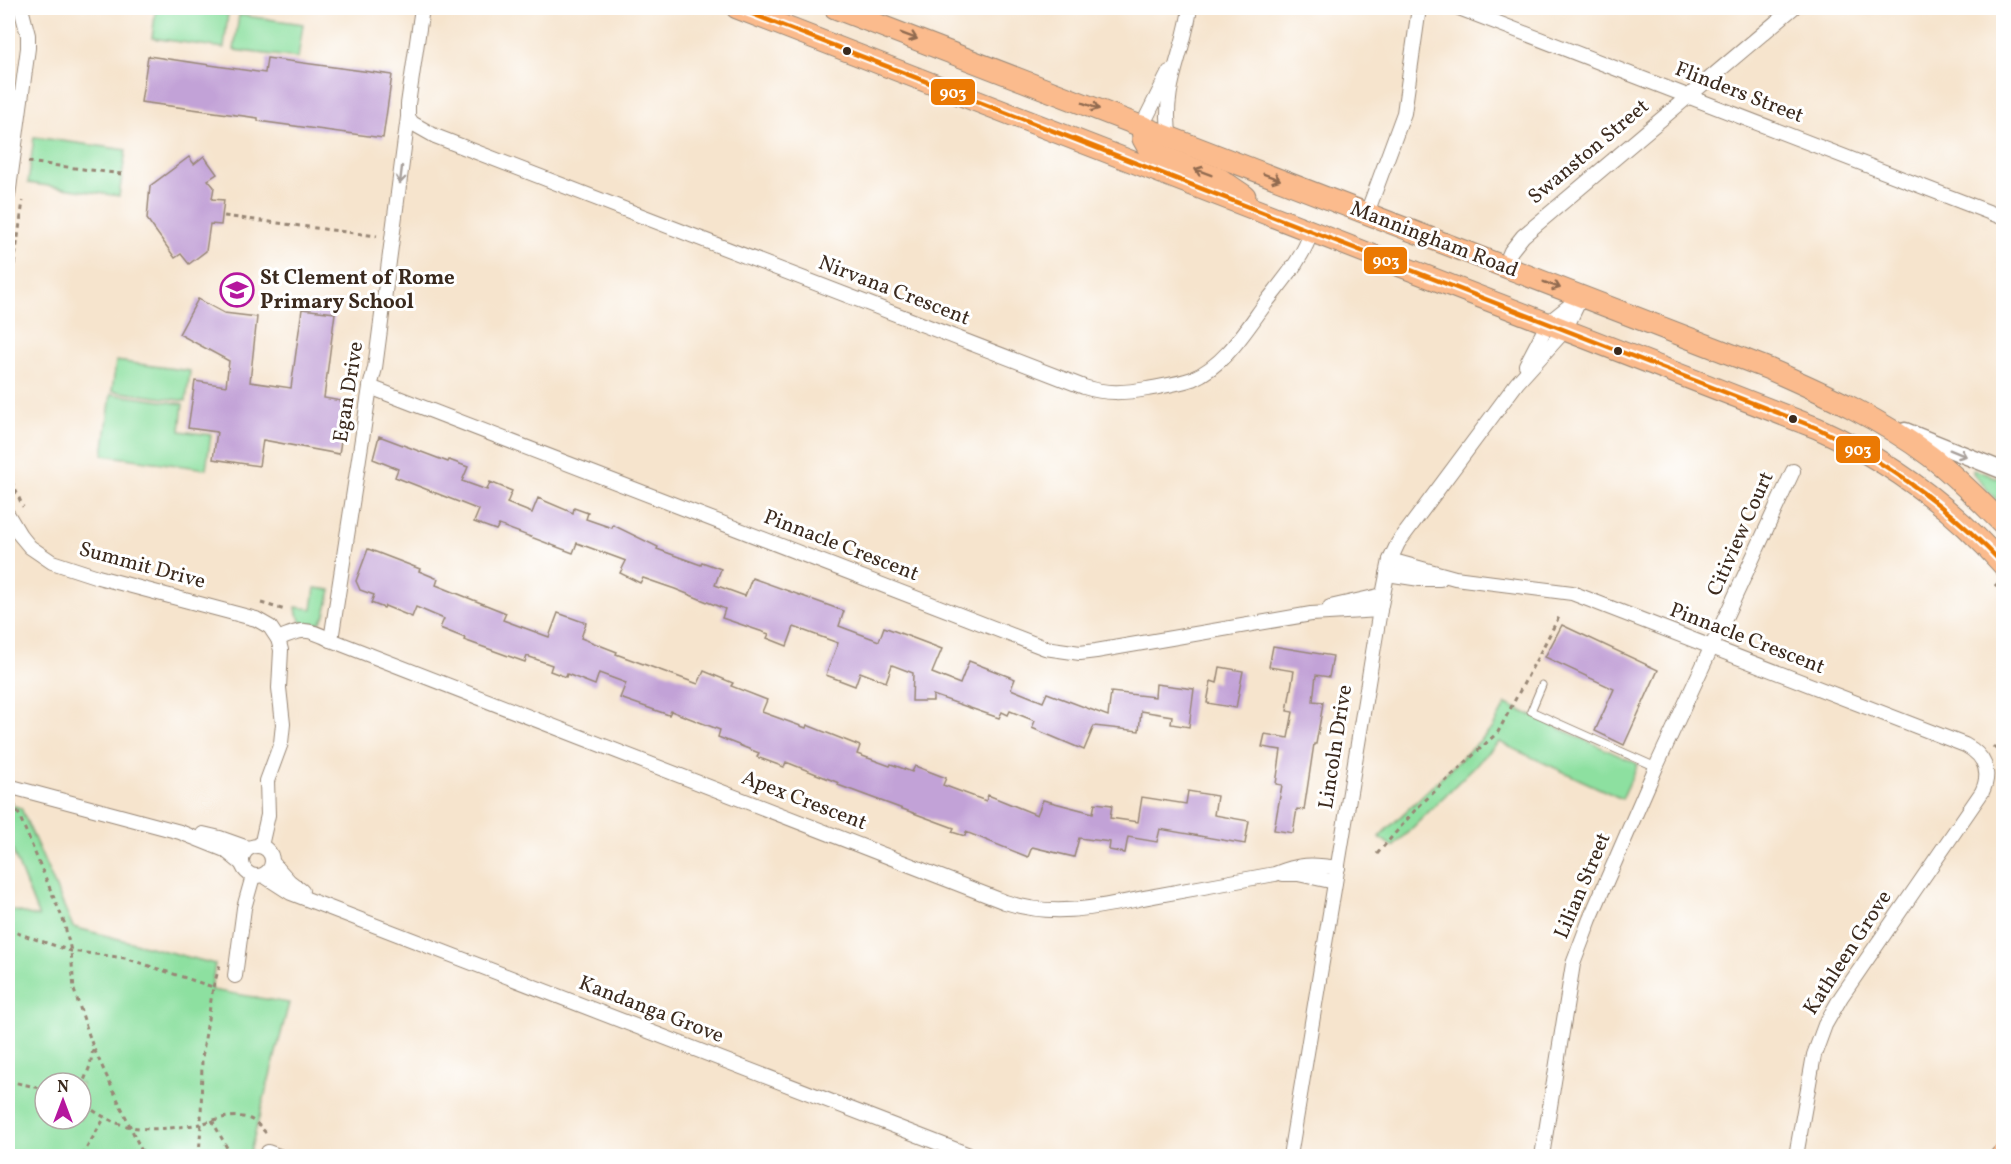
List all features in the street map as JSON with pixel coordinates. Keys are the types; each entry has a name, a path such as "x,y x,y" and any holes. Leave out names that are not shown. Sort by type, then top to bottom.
{"main road":[{"name":"Manningham Road","path":"834,8 1769,369 1819,391 1865,415 1929,455 2004,525"},
{"name":"Manningham Road","path":"747,9 1784,415 1870,454 1944,506 1967,527 1996,572"},
{"path":"1142,126 1143,139 1148,148 1220,179 1270,214"}],"street":[{"path":"8,196 10,159 28,48 21,8"},
{"name":"Egan Drive","path":"331,640 394,238 408,104 422,8"},
{"path":"1170,138 1166,107 1190,8"},
{"path":"1367,213 1404,113 1419,8"},
{"name":"Flinders Street","path":"1459,8 2004,218"},
{"name":"Swanston Street","path":"1504,267 1511,251 1522,236 1793,8"},
{"path":"1142,126 1156,94 1176,60"},
{"name":"Nirvana Crescent","path":"408,117 412,123 435,136 1074,384 1106,393 1182,382 1214,366 1237,342 1302,256 1312,230"},
{"name":"Lincoln Drive","path":"1290,1156 1390,560 1408,530 1557,326 1581,297"},
{"name":"Pinnacle Crescent","path":"370,387 1045,648 1080,653 1311,614 1380,610"},
{"path":"1865,415 2004,471"},
{"name":"Citiview Court","path":"1713,647 1793,471"},
{"name":"Summit Drive","path":"8,515 20,536 30,547 52,562 98,577 256,619 270,627 278,639"},
{"name":"Pinnacle Crescent","path":"1390,560 1455,578 1572,594 1965,745 1981,758 1986,767 1986,784 1982,792"},
{"name":"Pinnacle Crescent","path":"1387,574 1420,579 1455,578"},
{"name":"Pinnacle Crescent","path":"1311,614 1335,605 1383,596"},
{"path":"241,863 243,855 255,847 268,815 267,781 282,734 279,674 281,650 278,639 286,641 314,638 331,640"},
{"name":"Apex Crescent","path":"331,640 1019,907 1047,912 1081,910 1275,874 1306,865 1336,875"},
{"name":"Lilian Street","path":"1542,1156 1573,964 1590,919 1656,767 1713,647"},
{"path":"9,791 180,832 220,838 269,852 272,862 270,870 258,876 244,908 235,976"},
{"name":"Kathleen Grove","path":"1796,1156 1812,1063 1825,1025 1841,997 1982,792"},
{"path":"180,832 225,850 241,863 245,871 258,876"},
{"name":"Kandanga Grove","path":"272,862 289,881 315,902"},
{"name":"Kandanga Grove","path":"258,876 291,893 972,1156"}],"lane":[{"path":"1542,685 1531,711 1656,767"}],"path":[{"path":"27,173 28,161 122,174"},
{"path":"8,309 24,195"},
{"path":"224,216 394,238"},
{"path":"8,473 27,516"},
{"path":"1996,572 2004,594"},
{"path":"251,601 285,610"},
{"path":"1377,854 1417,808 1498,732 1560,615"},
{"path":"9,791 64,922 71,951 74,990 93,1047 144,1156"},
{"path":"8,930 71,951 125,958 213,987 202,1058 199,1156"},
{"path":"88,1071 93,1047"},
{"path":"8,1081 33,1086"},
{"path":"93,1110 129,1127 163,1128 201,1124 239,1116 252,1120 269,1136"},
{"path":"82,1156 105,1117"},
{"path":"212,1120 227,1148 239,1156"}],"green space":[{"path":"156,8 182,8 228,14 224,48 152,38"},
{"path":"239,15 303,24 298,58 234,50"},
{"path":"34,137 126,150 119,196 28,183"},
{"path":"116,361 190,371 186,401 112,391"},
{"path":"111,394 183,404 180,431 211,435 206,469 103,455"},
{"path":"1973,469 2003,480 2003,508 1973,473"},
{"path":"315,588 331,590 325,615 320,623 303,624 296,607 312,609"},
{"path":"1506,704 1638,764 1622,799 1499,742 1393,847 1379,837 1492,729"},
{"path":"8,804 21,808 73,927 215,964 211,990 289,1003 249,1156 8,1156 8,909 39,917 8,839"}],"building":[{"path":"148,56 265,73 267,58 392,75 383,138 141,102"},
{"path":"204,156 217,174 208,180 214,187 212,199 224,200 221,225 210,224 206,251 189,264 181,254 175,258 147,219 150,186 189,157 194,164"},
{"path":"198,299 224,313 257,317 250,382 291,388 302,309 335,313 324,398 347,402 339,454 263,440 259,466 213,459 217,432 188,428 195,381 226,386 229,361 179,334"},
{"path":"379,436 448,462 449,460 468,467 462,481 487,490 490,482 512,491 507,503 532,513 538,498 573,513 574,508 588,513 586,519 612,528 613,525 658,547 657,549 701,565 702,562 721,569 715,585 745,596 752,578 844,611 839,626 879,641 884,627 942,649 932,673 960,684 969,661 1015,679 1011,689 1043,702 1047,693 1108,716 1111,692 1155,697 1156,684 1194,689 1189,727 1171,724 1172,716 1141,711 1139,731 1094,726 1084,750 1032,728 1035,721 1010,711 1008,715 1002,712 999,718 933,695 933,701 912,701 913,673 892,665 886,682 860,672 855,686 826,675 838,643 794,627 787,646 767,638 769,634 722,618 725,609 643,578 640,583 620,573 626,561 577,543 573,553 499,525 496,530 474,522 479,510 395,477 398,469 373,459"},
{"path":"368,549 420,569 419,571 438,579 436,585 506,613 503,620 549,637 558,613 586,623 581,638 617,652 616,654 698,684 704,671 733,683 731,686 767,700 762,712 806,728 807,725 860,746 857,754 890,766 891,764 912,772 915,766 946,778 943,785 986,801 988,795 1037,815 1043,800 1093,813 1095,803 1112,805 1110,818 1138,822 1142,797 1186,804 1188,791 1217,796 1214,815 1249,821 1245,844 1160,829 1157,842 1128,837 1125,853 1109,850 1110,842 1079,838 1074,857 1032,847 1028,857 966,832 965,836 952,832 954,828 838,785 839,783 786,762 784,767 757,757 759,753 718,737 720,730 671,711 669,715 620,698 626,683 599,673 595,685 567,674 566,677 550,671 552,665 527,656 525,662 464,640 465,638 440,628 444,619 416,607 412,617 371,603 374,595 360,590 356,581"},
{"path":"1562,625 1658,670 1624,745 1595,731 1614,689 1545,657"},
{"path":"1273,646 1333,656 1329,677 1316,675 1313,701 1323,702 1321,716 1316,744 1314,744 1304,810 1297,809 1293,833 1274,830 1282,785 1276,784 1281,750 1262,747 1265,734 1288,738 1293,712 1287,711 1294,671 1269,667"},
{"path":"1220,667 1243,671 1236,708 1207,703 1211,681 1217,683"}],"transit line":[{"name":"903","path":"737,8 1817,428 1869,456 1917,488 1962,524 2004,565"}],"place":[{"name":"St Clement of Rome Primary School","path":"237,290"}]}
